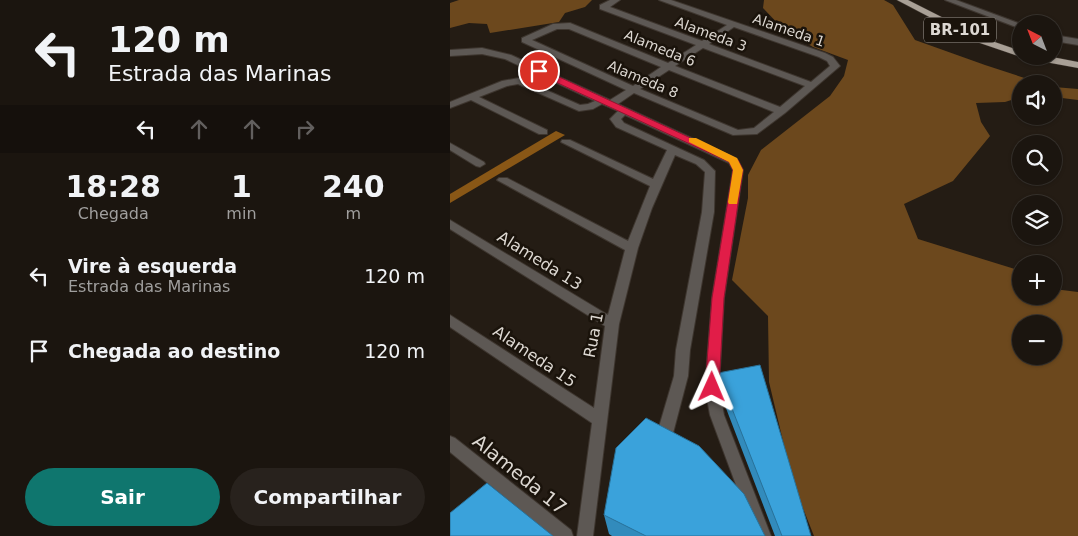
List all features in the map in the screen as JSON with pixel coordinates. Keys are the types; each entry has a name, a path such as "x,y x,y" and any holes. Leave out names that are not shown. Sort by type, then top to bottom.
{"highway":[{"name":"BR-101","path":"901,0 980,40 1012,51"},
{"path":"1062,62 1078,65"}],"street":[{"name":"Alameda 3","path":"616,0 604,6 604,8 811,85"},
{"name":"Alameda 1","path":"663,0 830,58 835,66 757,131"},
{"path":"949,0 1012,24"},
{"name":"Alameda 6","path":"527,38 556,26 564,25 782,111"},
{"path":"450,105 510,82 523,82 579,108 607,102 632,89 732,25"},
{"name":"Alameda 8","path":"527,38 526,42 733,132 746,133 757,131"},
{"path":"1062,39 1078,42"},
{"path":"450,53 482,51 508,57 733,160 738,170 718,298 712,387 717,415 763,536"},
{"path":"472,97 543,132"},
{"path":"625,110 615,121 705,165 712,178 708,212 683,350 681,376 664,437"},
{"path":"566,142 656,185"},
{"path":"450,146 480,164"},
{"name":"Rua 1","path":"585,536 612,324 632,248 646,208 672,150"},
{"path":"503,180 632,248"},
{"name":"Alameda 13","path":"450,224 612,324"},
{"name":"Alameda 15","path":"450,320 601,421"},
{"name":"Alameda 17","path":"450,443 565,536"}],"shaded area":[{"path":"459,0 592,0 585,7 565,13 559,22 490,33 487,24 469,23 450,28 450,3"},
{"path":"764,0 884,0 893,5 915,40 1016,75 1012,75 1012,100 1005,102 976,103 981,122 990,136 953,181 904,204 918,239 1012,268 1012,305 1062,305 1062,290 1078,292 1078,536 814,536 793,483 769,382 768,316 732,280 748,198 748,175 761,150 830,96 844,76 848,60 813,47 784,30 763,8"},
{"path":"1062,88 1078,89 1078,100 1062,98"},
{"path":"556,131 565,135 450,203 450,194"}],"building":[{"path":"760,365 811,536 782,536 718,373"},
{"path":"646,418 699,446 744,494 765,536 646,536 604,515 616,448"},
{"path":"487,483 553,536 450,536 450,513"}],"slow traffic":[{"path":"692,140 733,160 738,170 733,202"}],"route":[{"path":"539,71 733,160 738,170 718,298 712,387"}]}
